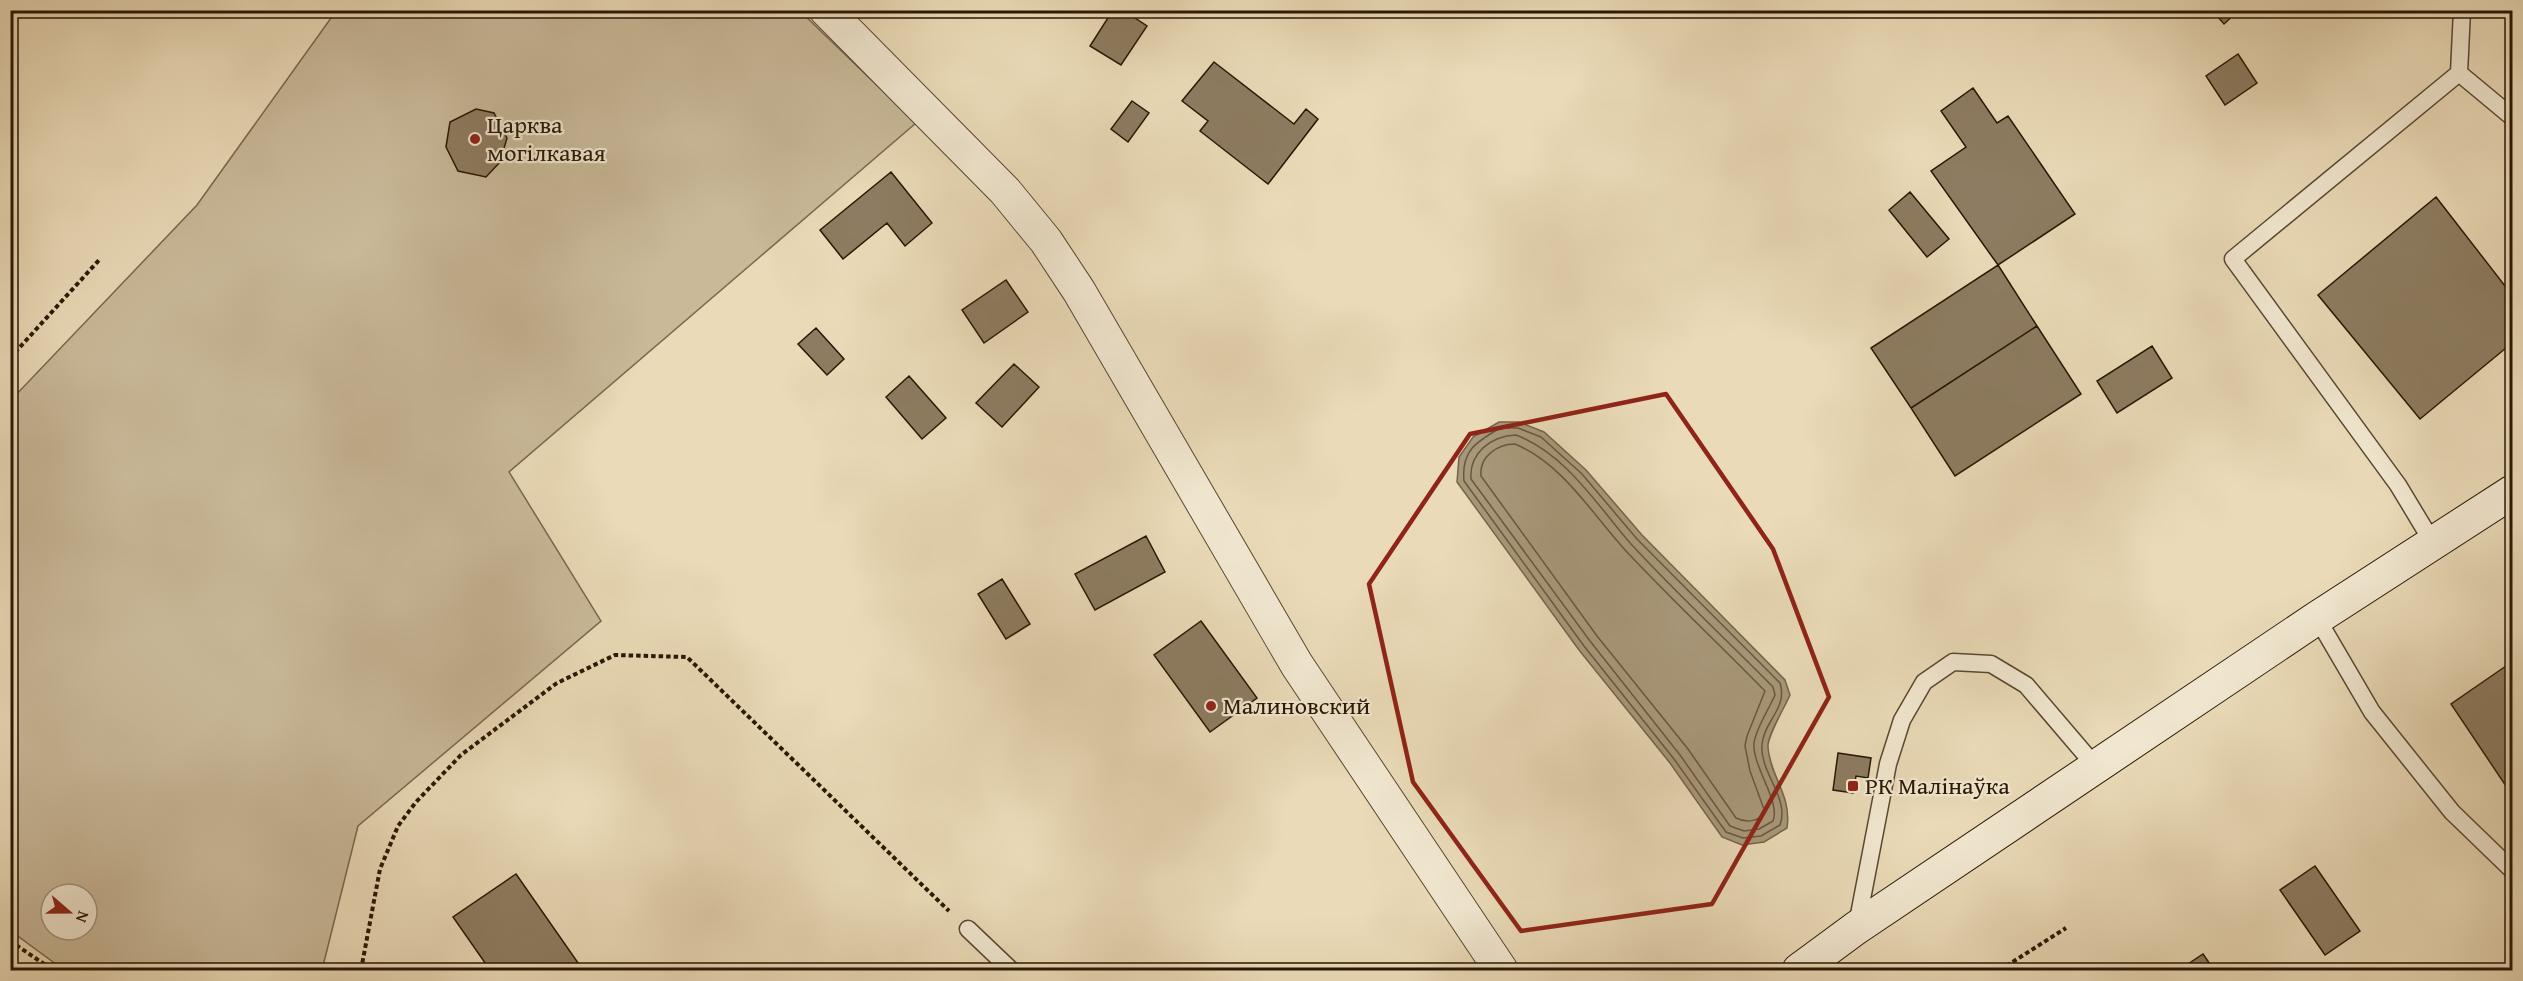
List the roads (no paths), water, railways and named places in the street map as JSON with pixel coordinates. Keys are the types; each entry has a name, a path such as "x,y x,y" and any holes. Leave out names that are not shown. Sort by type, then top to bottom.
{"street":[{"path":"826,10 1005,191 1046,241 1079,291 1297,665 1501,970"},
{"path":"1799,970 1856,928 2317,618 2512,492"}],"lane":[{"path":"2433,543 2398,485 2233,259 2459,73 2462,10"},
{"path":"2459,73 2512,117"},
{"path":"2317,618 2372,712 2452,812 2512,870"},
{"path":"1856,928 1888,764 1902,720 1924,682 1953,662 1991,664 2026,685 2096,767"},
{"path":"968,929 1011,970"}],"water":[{"path":"1499,422 1519,422 1544,432 1586,470 1642,535 1785,680 1790,695 1773,729 1768,747 1784,796 1788,816 1787,828 1764,842 1742,845 1722,837 1670,763 1579,650 1457,482 1459,457 1473,437"}],"place":[{"name":"Царква могілкавая","path":"475,139"},
{"name":"Малиновский","path":"1211,706"},
{"name":"РК Малінаўка","path":"1853,786"}]}
